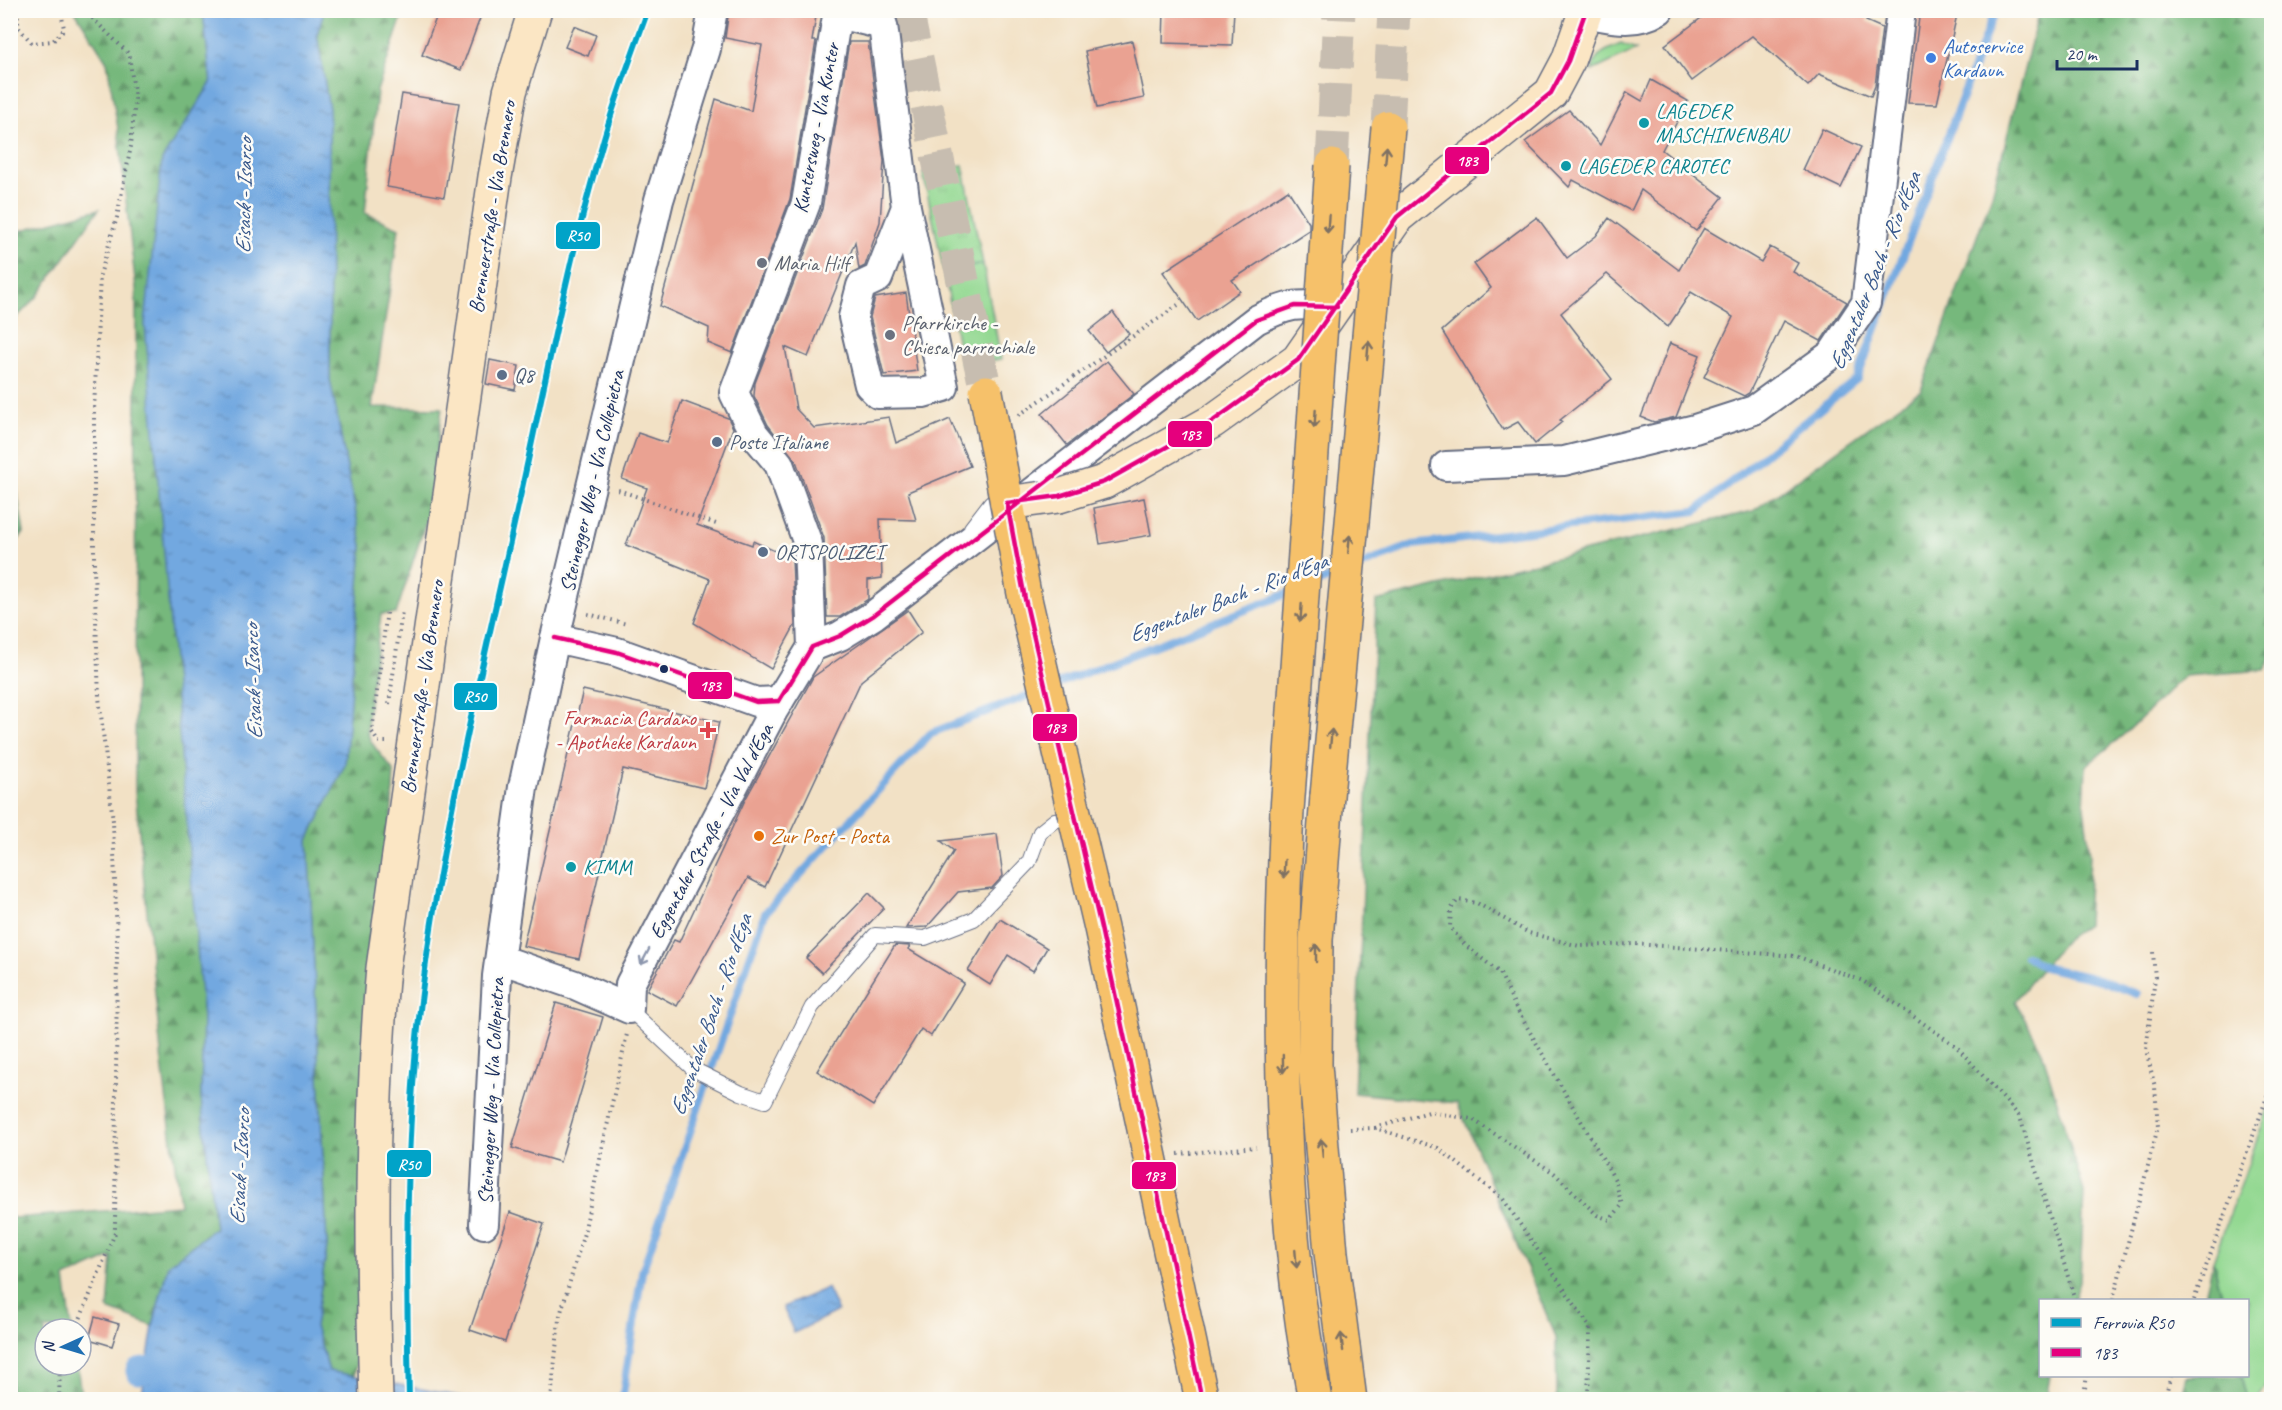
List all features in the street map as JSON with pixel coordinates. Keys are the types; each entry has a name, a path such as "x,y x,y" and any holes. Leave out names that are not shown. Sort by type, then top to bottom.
{"main road":[{"name":"Brennerstraße - Via Brennero","path":"376,1386 373,1150 375,1051 383,968 495,177 510,92 535,10"},
{"path":"999,503 1059,496 1104,482 1213,421 1299,360 1397,218 1551,93 1568,60 1585,12"},
{"path":"1350,1400 1330,1253 1315,1065 1316,940 1388,128"},
{"path":"1315,1400 1297,1274 1285,1124 1281,936 1287,811 1332,166"},
{"path":"986,392 999,503 1025,598 1101,928 1202,1400"}],"street":[{"name":"Steinegger Weg - Via Collepietra","path":"484,1224 500,959 523,787 555,638 659,200 706,49 713,10"},
{"path":"1585,12 1623,21 1640,19 1659,10"},
{"path":"1446,466 1564,461 1695,429 1754,410 1832,354 1866,303 1901,10"},
{"path":"838,12 883,25 906,207 944,387 923,393 878,394 869,385 853,317 861,286 878,278 906,207"},
{"name":"Kuntersweg - Via Kunter","path":"812,647 808,544 778,464 754,434 734,393 806,203 838,12"},
{"path":"812,647 840,636 874,615 1257,320 1283,306 1301,304 1337,307"},
{"path":"555,638 616,652 756,702 779,701"},
{"name":"Eggentaler Straße - Via Val d'Ega","path":"629,1009 630,984 779,701 812,647"},
{"name":"Steinegger Weg - Via Collepietra","path":"500,959 575,985 629,1009"}],"lane":[{"path":"945,560 999,503"},
{"path":"629,1009 693,1068 741,1093 765,1101 812,1007 875,935 925,938 974,919 1029,862 1040,832 1055,820 1075,817"}],"path":[{"path":"17,10 19,28 32,43 53,41 64,29 61,10"},
{"path":"81,1317 114,1233 116,920 113,821 99,697 94,569 94,411 100,275 117,217 131,146 135,99 129,54 84,10"},
{"path":"1017,417 1178,305"},
{"path":"592,481 718,525"},
{"path":"1350,1129 1375,1128 1429,1112 1472,1119 1554,1173 1597,1215 1610,1220 1622,1205 1615,1180 1521,1016 1500,973 1465,945 1450,927 1451,909 1458,900 1477,903 1529,933 1579,946 1635,944 1796,956 1863,981 1957,1047 2020,1117 2075,1299"},
{"path":"2113,1299 2158,1127 2155,1087 2146,1050 2155,978 2153,952"},
{"path":"551,1400 559,1319 584,1233 625,1051 629,1009"},
{"path":"2194,1299 2271,1083"},
{"path":"1375,1128 1438,1148 1503,1199 1590,1327 1588,1400"},
{"path":"1150,1157 1256,1147"},
{"path":"59,1400 60,1377"},
{"path":"2083,1400 2087,1377"},
{"path":"2164,1400 2171,1377"}],"green space":[{"path":"75,11 203,11 211,83 162,160 203,1018 201,1098 215,1228 168,1265 153,1326 108,1309 112,1257 65,1278 70,1317 33,1317 33,1377 79,1377 81,1395 96,1399 11,1399 10,1214 13,1218 180,1205 162,1064 135,791 136,289 118,129 107,62"},
{"path":"324,11 404,11 377,91 365,213 399,228 372,407 442,408 428,515 396,614 381,614 368,712 367,726 370,740 394,772 359,1341 354,1378 329,1371 315,1327 327,1246 308,840 345,764 362,546 330,380 329,110 317,34"},
{"path":"2039,11 2272,11 2271,658 2265,670 2184,676 2128,731 2086,766 2084,807 2090,854 2087,924 2066,939 2015,1001 2042,1051 2084,1192 2080,1281 2074,1299 2039,1299 2039,1377 2050,1377 2046,1399 1557,1399 1556,1337 1457,1103 1354,1093 1376,601 1753,511 1921,390 1992,195"},
{"path":"1621,44 1636,50 1592,71 1599,57"},
{"path":"963,165 983,264 944,272 923,173"},
{"path":"99,209 37,297 11,323 11,233"},
{"path":"983,264 1001,359 962,366 944,272"},
{"path":"11,456 24,533 10,548"},
{"path":"2271,1101 2271,1378 2256,1399 2247,1399 2241,1377 2249,1377 2249,1299 2223,1299 2213,1261"},
{"path":"2213,1261 2223,1299 2204,1299"},
{"path":"2187,1377 2241,1377 2247,1399 2181,1399"}],"water":[{"name":"Eisack - Isarco","path":"203,11 324,11 317,34 329,110 330,380 362,546 345,764 308,840 327,1246 315,1327 329,1371 473,1399 141,1400 153,1326 168,1265 215,1228 201,1098 203,1018 145,324 162,160 211,83"},
{"path":"827,1288 838,1311 794,1333 783,1307"}],"building":[{"path":"439,10 483,10 461,70 422,55"},
{"path":"729,10 817,10 812,41 816,41 790,199 732,353 708,343 709,328 660,306 716,99 751,111 762,45 725,38"},
{"path":"1164,10 1234,10 1232,45 1163,43"},
{"path":"1712,10 1875,10 1866,21 1882,28 1875,86 1871,96 1819,74 1808,86 1752,36 1692,81 1665,45"},
{"name":"Autoservice Kardaun","path":"1920,10 1958,10 1937,104 1908,103"},
{"path":"574,26 596,35 588,56 565,47"},
{"path":"1132,41 1144,98 1097,108 1085,51"},
{"path":"849,42 868,42 884,161 880,222 865,266 859,269 855,242 808,357 785,347 796,409 814,428 889,417 896,443 950,419 970,466 908,492 916,520 880,519 882,578 868,580 868,599 840,617 827,617 824,538 796,461 768,425 754,396 755,383 822,209"},
{"path":"1651,80 1688,101 1662,150 1723,197 1696,231 1641,190 1631,211 1573,180 1569,187 1525,142 1569,110 1600,145 1627,92 1642,101"},
{"path":"402,94 459,103 444,197 387,187"},
{"path":"1822,129 1861,147 1841,188 1803,170"},
{"path":"1288,190 1309,223 1309,230 1232,280 1240,291 1197,321 1163,272"},
{"path":"1537,217 1567,258 1596,236 1609,218 1679,270 1704,228 1761,262 1770,247 1798,263 1793,272 1847,302 1821,341 1784,321 1749,393 1744,396 1704,377 1733,317 1691,292 1668,327 1607,274 1561,313 1612,379 1560,420 1562,422 1535,444 1518,422 1503,430 1442,331 1491,288 1474,264"},
{"name":"Pfarrkirche - Chiesa parrochiale","path":"906,293 917,371 884,375 870,317 875,298"},
{"path":"1113,312 1129,334 1106,352 1089,331"},
{"path":"1670,343 1700,355 1676,417 1654,422 1641,417"},
{"name":"Q8","path":"490,360 519,366 515,390 486,384"},
{"path":"1107,361 1134,394 1067,445 1042,414"},
{"path":"682,401 728,418 733,428 697,525 752,545 753,541 792,559 795,625 771,669 694,623 710,579 626,545 647,488 622,479 638,433 667,443"},
{"path":"1144,498 1151,535 1100,544 1094,508"},
{"path":"908,610 922,632 861,681 765,887 748,878 677,1006 647,990 674,940 679,942 745,800 813,677"},
{"name":"KIMM","path":"583,690 719,722 704,788 623,769 579,959 523,946"},
{"path":"997,834 1003,876 992,888 958,892 927,927 906,928 954,851 941,841"},
{"path":"869,893 884,908 822,973 806,958"},
{"path":"1000,919 1047,948 1033,971 1008,955 990,985 968,971"},
{"path":"895,945 910,946 908,949 964,983 931,1036 921,1029 873,1106 817,1071"},
{"path":"556,1003 603,1017 560,1162 512,1148"},
{"path":"510,1212 544,1224 505,1342 470,1330"},
{"path":"95,1317 119,1324 112,1346 93,1340"}],"waterway":[{"name":"Eggentaler Bach - Rio d'Ega","path":"1356,567 1413,545 1696,511 1857,379 1995,10"},
{"name":"Eggentaler Bach - Rio d'Ega","path":"1309,586 1339,574"},
{"name":"Eggentaler Bach - Rio d'Ega","path":"1052,686 1294,591"},
{"name":"Eggentaler Bach - Rio d'Ega","path":"622,1400 642,1272 765,913 931,733 1040,691"},
{"path":"2026,956 2044,967 2101,980 2137,994"},
{"path":"139,1371 182,1363"}],"tunnel":[{"path":"907,10 986,392"},
{"path":"1332,166 1339,10"},
{"path":"1388,128 1394,10"}],"rail line":[{"name":"R50","path":"409,1400 407,1300 409,1150 416,1051 429,939 451,814 477,691 578,235 607,128 648,10"}],"transit line":[{"name":"183","path":"1007,503 1059,496 1104,482 1213,421 1298,360 1397,217 1551,93 1568,61 1586,10"},
{"name":"183","path":"779,701 812,647 840,636 874,615 1256,320 1295,306 1337,307"},
{"name":"183","path":"1007,503 1025,599 1101,928 1202,1400"},
{"name":"183","path":"555,638 617,652 756,702 779,701"}],"place":[{"name":"Autoservice Kardaun","path":"1931,58"},
{"name":"LAGEDER MASCHINENBAU","path":"1644,123"},
{"name":"LAGEDER CAROTEC","path":"1566,166"},
{"name":"Maria Hilf","path":"762,263"},
{"name":"Pfarrkirche - Chiesa parrochiale","path":"890,335"},
{"name":"Q8","path":"502,375"},
{"name":"Poste Italiane","path":"717,442"},
{"name":"ORTSPOLIZEI","path":"763,552"},
{"name":"Farmacia Cardano - Apotheke Kardaun","path":"708,730"},
{"name":"Zur Post - Posta","path":"759,836"},
{"name":"KIMM","path":"571,867"}]}
